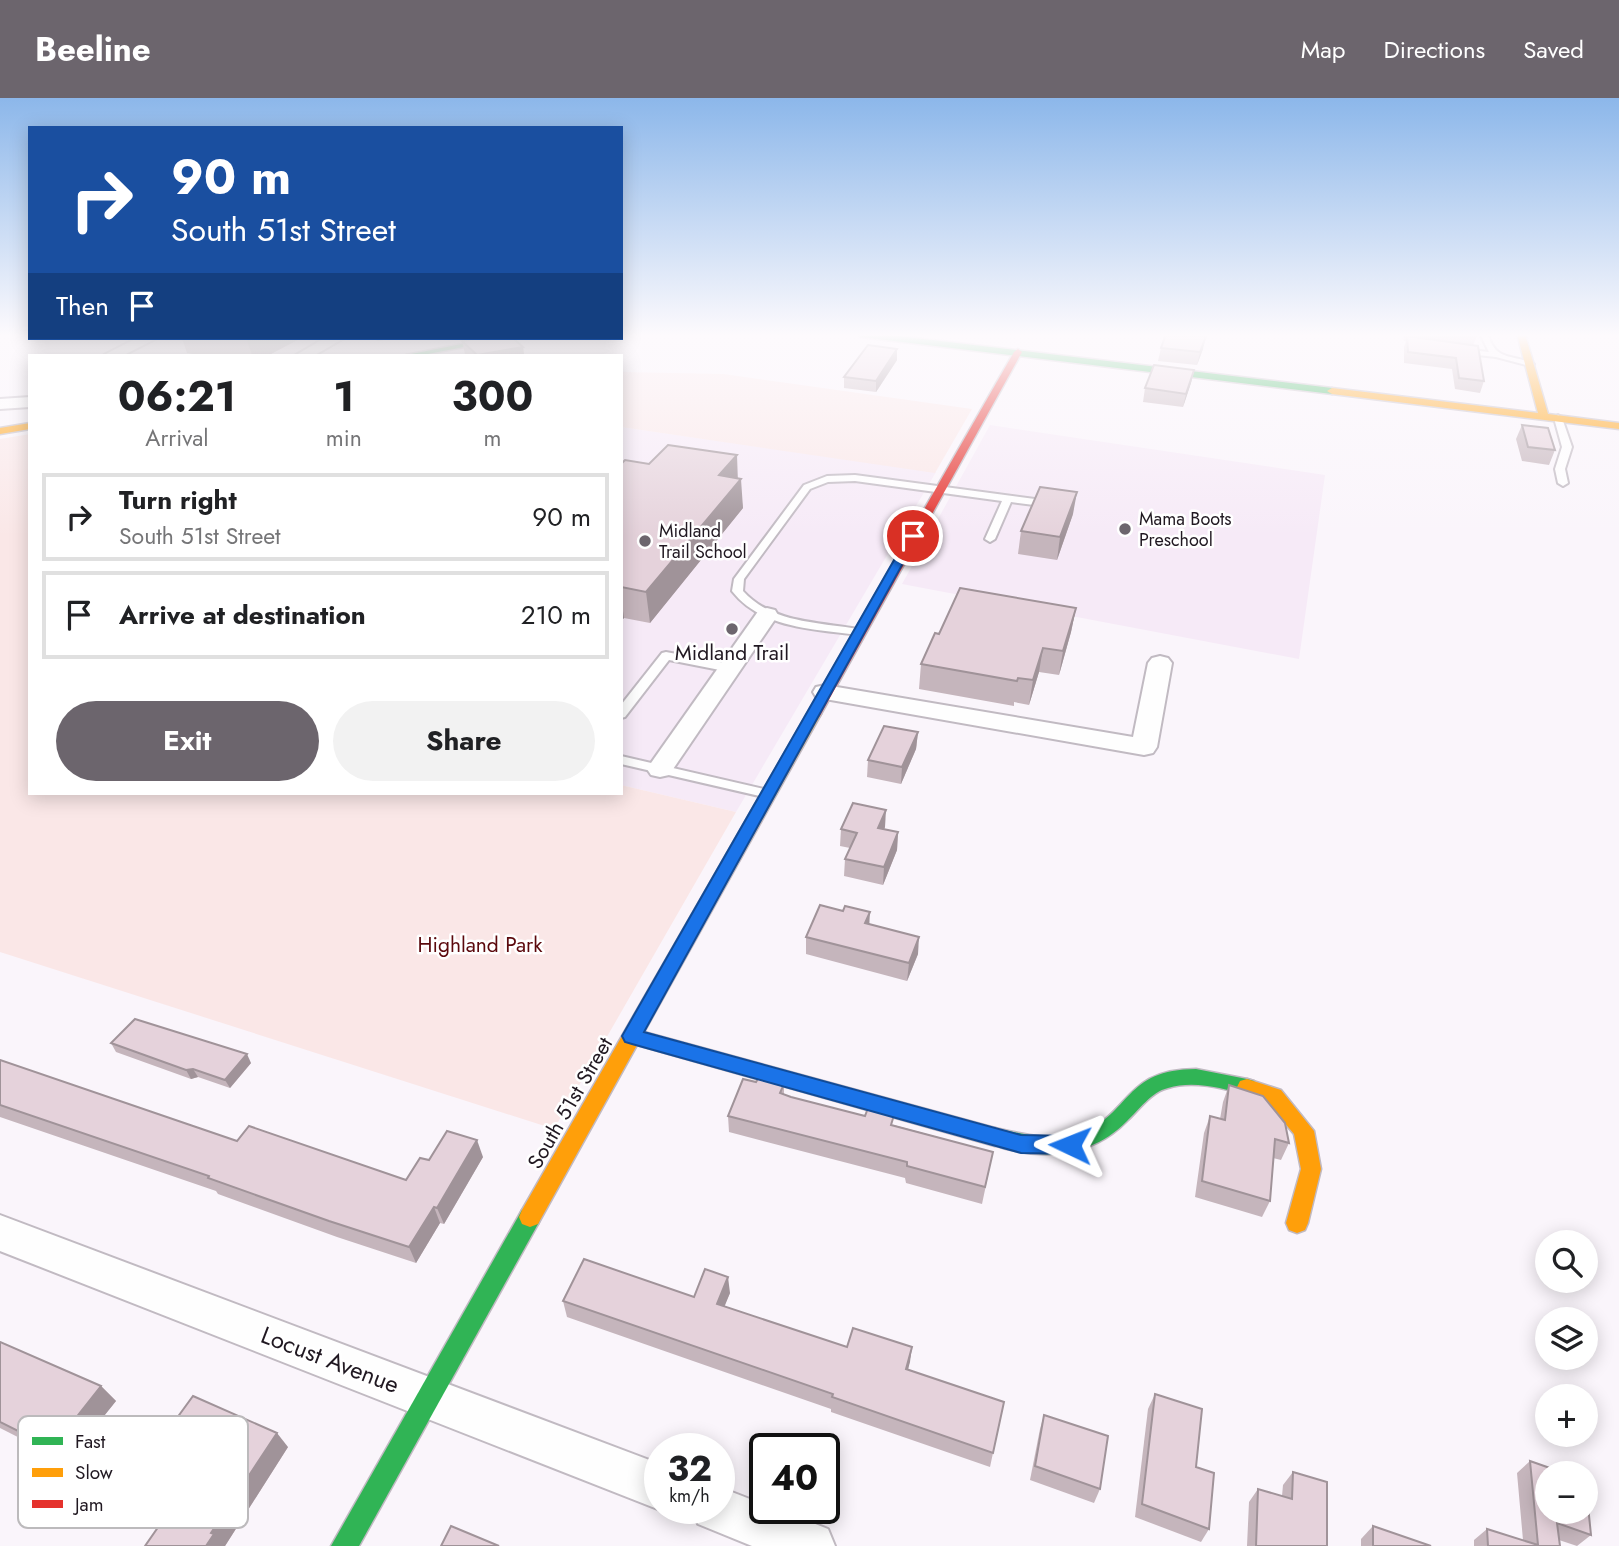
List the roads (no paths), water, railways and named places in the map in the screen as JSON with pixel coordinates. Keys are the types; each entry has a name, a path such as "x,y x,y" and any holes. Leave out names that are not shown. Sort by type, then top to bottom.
{"street":[{"path":"0,404 28,402"},
{"name":"South 51st Street","path":"344,1546 990,402"},
{"path":"1425,402 1619,426"},
{"path":"1545,402 1551,417"},
{"path":"0,431 28,426"},
{"path":"660,769 767,615"},
{"path":"825,692 1144,747 1160,663"},
{"path":"632,1036 1021,1144 1070,1145 1098,1134 1150,1086 1186,1076 1222,1079 1275,1096 1304,1130 1311,1169 1297,1223"},
{"name":"Locust Avenue","path":"0,1233 644,1482"},
{"path":"735,1516 811,1546"}],"lane":[{"path":"1551,417 1567,447 1560,468 1563,482"},
{"path":"858,632 767,615 746,604 737,591 738,579 807,487 827,479 855,478 1063,506"},
{"path":"990,539 1008,498"},
{"path":"624,707 666,656 730,668"},
{"path":"623,760 768,794"}],"place":[{"name":"Mama Boots Preschool","path":"1125,529"},
{"name":"Midland Trail School","path":"645,541"},
{"name":"Midland Trail","path":"732,629"}],"park label":[{"name":"Highland Park","path":"480,945"}]}
